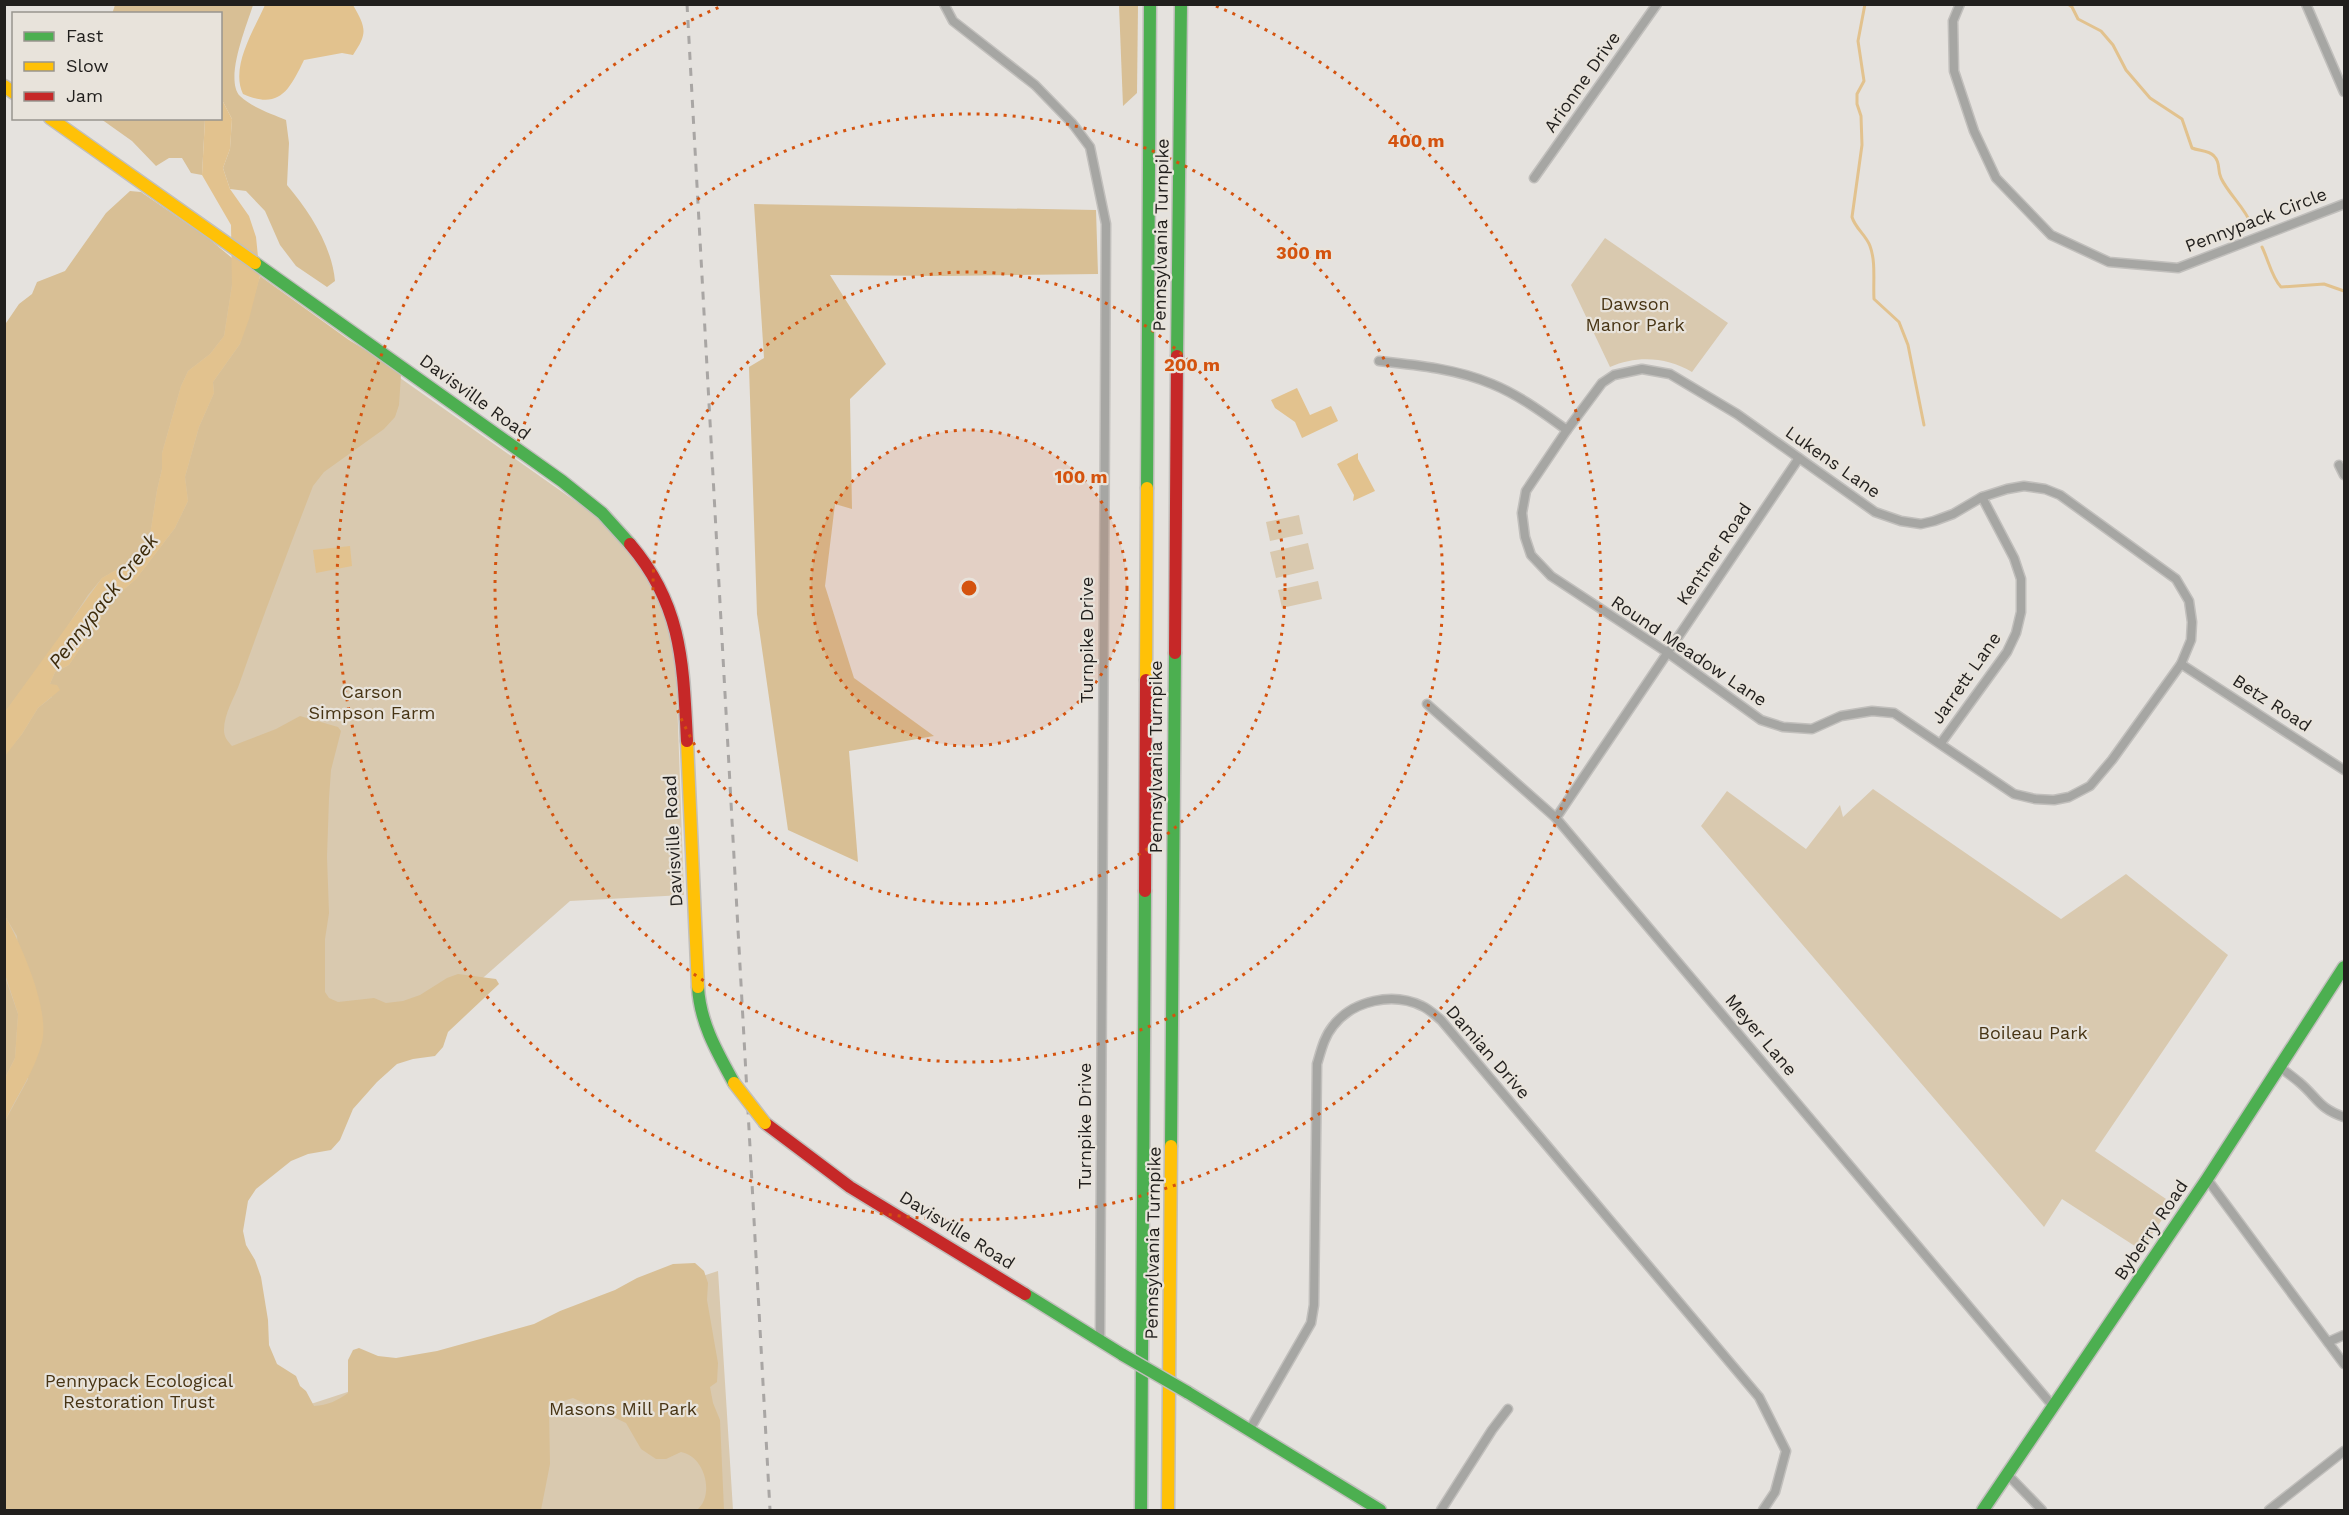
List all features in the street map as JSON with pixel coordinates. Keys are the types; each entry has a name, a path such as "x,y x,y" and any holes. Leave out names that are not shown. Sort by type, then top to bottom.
{"main road":[{"name":"Pennsylvania Turnpike","path":"1142,1510 1150,4"},
{"name":"Pennsylvania Turnpike","path":"1168,1510 1175,487 1181,4"},
{"name":"Davisville Road","path":"53,120 586,499 623,533 644,561 662,593 679,638 684,687 699,1003 710,1039 734,1083 765,1123 796,1149 866,1196 1380,1510"},
{"name":"Byberry Road","path":"1983,1510 2207,1179 2344,967"}],"street":[{"name":"Turnpike Drive","path":"944,4 953,21 1035,85 1072,123 1090,147 1106,224 1100,1340"},
{"name":"Arionne Drive","path":"1534,178 1657,4"},
{"name":"Pennypack Circle","path":"1960,4 1953,21 1954,71 1974,131 1996,178 2051,235 2109,262 2178,267 2344,204"},
{"path":"2306,4 2344,92"},
{"path":"1379,362 1462,374 1492,384 1521,399 1567,430"},
{"name":"Lukens Lane","path":"1567,430 1602,383 1614,375 1642,369 1670,374 1737,414 1875,512 1900,521 1920,524 1934,521 1953,514 1982,497 2024,486 2060,495 2176,579 2189,601 2192,622 2191,640 2181,664"},
{"name":"Round Meadow Lane","path":"1567,430 1526,491 1522,513 1525,537 1531,555 1551,576 1668,653 1761,720 1783,727 1812,729 1841,716 1872,711 1894,713 1941,742 2014,794 2044,800 2069,797 2090,786 2112,760 2181,664"},
{"name":"Kentner Road","path":"1556,818 1799,458"},
{"path":"2339,465 2344,475"},
{"name":"Jarrett Lane","path":"1941,742 2007,652 2016,633 2021,612 2021,579 2014,558 1982,497"},
{"name":"Betz Road","path":"2181,664 2344,770"},
{"name":"Meyer Lane","path":"1427,704 1556,818 2052,1406"},
{"name":"Damian Drive","path":"1250,1429 1311,1323 1314,1305 1317,1064 1324,1040 1334,1025 1354,1007 1376,1000 1398,1000 1422,1006 1441,1020 1759,1397 1786,1451 1775,1492 1763,1510"},
{"path":"2280,1067 2299,1082 2320,1105 2344,1117"},
{"path":"2207,1179 2344,1364"},
{"path":"2328,1342 2344,1335"},
{"path":"1441,1510 1508,1409"},
{"path":"2269,1510 2344,1451"},
{"path":"2007,1474 2042,1510"}],"green space":[{"path":"115,5 253,5 238,52 234,77 236,88 240,96 250,104 286,120 289,143 287,185 303,206 324,242 335,281 327,287 296,266 280,245 265,211 246,191 230,189 223,168 230,149 232,119 222,100 222,12 113,12"},
{"path":"1119,5 1138,5 1137,93 1123,106"},
{"path":"102,120 205,120 202,175 191,173 182,158 169,158 156,166 132,141"},
{"path":"130,191 141,192 208,238 232,258 232,285 224,336 210,354 188,371 181,386 162,453 162,469 150,535 128,563 102,578 88,595 57,642 5,712 4,326 19,304 32,294 37,282 65,271 106,213"},
{"name":"Carson Simpson Farm","path":"144,198 612,529 636,556 662,608 672,636 676,669 684,895 570,901 228,1203 268,1418 718,1271 733,1510 5,1510 5,530"},
{"path":"754,204 1096,210 1098,274 830,275 886,364 850,399 852,509 835,504 825,586 854,678 934,736 849,751 858,862 788,830 757,614 749,367 764,358"},
{"name":"Dawson Manor Park","path":"1605,238 1728,323 1692,372 1672,363 1652,359 1620,363 1610,367 1571,285"},
{"path":"260,276 349,340 392,366 401,375 399,405 395,417 384,429 324,472 313,486 228,711 224,724 225,735 232,746 276,729 300,716 338,727 341,731 331,770 329,798 327,857 329,913 325,939 325,992 329,998 338,1002 374,998 386,1003 403,1001 420,995 447,978 458,974 496,979 499,984 448,1032 443,1047 435,1056 397,1064 377,1082 353,1109 340,1140 331,1150 308,1154 291,1161 256,1189 248,1201 243,1231 246,1245 261,1277 268,1320 269,1345 277,1364 296,1376 314,1406 324,1405 348,1393 348,1360 353,1350 359,1348 378,1356 396,1358 437,1351 534,1324 673,1264 695,1263 704,1271 708,1283 707,1300 718,1363 717,1382 710,1387 720,1420 724,1510 697,1510 705,1495 705,1477 696,1461 689,1455 681,1452 666,1459 656,1459 641,1449 626,1423 573,1398 553,1404 549,1409 550,1464 541,1510 5,1510 5,1121 28,1079 17,936 5,916 4,756 22,734 38,708 52,697 50,684 55,672 69,665 113,599 136,579 175,528 188,501 185,477 199,427 214,393 213,382 240,344"},
{"path":"1299,515 1303,534 1270,541 1266,522"},
{"path":"1308,543 1314,569 1276,578 1270,552"},
{"path":"1318,581 1322,599 1282,608 1278,590"},
{"name":"Boileau Park","path":"1873,789 2061,919 2126,874 2228,955 2095,1151 2169,1201 2168,1211 2141,1250 2062,1199 2044,1227 1701,826 1727,791 1806,849 1840,805 1843,817"},
{"path":"4,974 18,1014 15,1058 5,1078"}],"water":[{"path":"265,5 353,5 363,25 363,36 353,55 342,53 304,60 288,89 281,95 266,100 255,98 243,94 239,72 245,49"},
{"name":"Pennypack Creek","path":"222,100 232,119 230,149 223,168 230,189 249,216 256,237 260,276 240,344 213,382 214,393 199,427 185,477 188,501 175,528 136,579 113,599 69,665 55,672 50,684 57,685 60,690 38,708 5,756 4,712 102,578 128,563 150,535 162,469 162,453 181,386 188,371 210,354 224,336 232,285 231,225 202,175 205,120 222,120"},
{"path":"1297,388 1310,415 1331,406 1338,421 1302,438 1295,422 1275,408 1271,400"},
{"path":"1358,453 1358,459 1375,491 1353,501 1354,495 1337,464"},
{"path":"350,546 352,566 316,573 313,550"},
{"path":"5,916 19,943 32,977 42,1012 43,1028 42,1042 35,1063 5,1121 5,1078 15,1058 18,1014 5,974"}],"waterway":[{"path":"1865,4 1858,41 1864,81 1857,94 1861,116 1862,145 1852,217 1872,252 1874,299 1899,322 1908,345 1924,425"},
{"path":"2068,4 2078,19 2101,31 2113,45 2126,70 2150,98 2182,119 2192,148 2214,156 2224,184 2252,226"},
{"path":"2262,247 2281,287 2324,284 2344,291"}],"railway":[{"path":"687,4 770,1510"}],"traffic: fast":[{"path":"1147,488 1150,4"},
{"path":"1177,356 1181,4"},
{"path":"255,263 562,481 602,513 630,544"},
{"path":"1171,1146 1175,653"},
{"path":"1141,1510 1145,891"},
{"path":"1983,1510 2207,1179 2344,967"},
{"path":"698,987 706,1025 734,1083"},
{"path":"1025,1294 1123,1355"},
{"path":"1123,1355 1187,1392"},
{"path":"1187,1392 1380,1510"}],"traffic: slow":[{"path":"4,86 12,92"},
{"path":"53,120 255,263"},
{"path":"1146,680 1147,488"},
{"path":"687,741 698,987"},
{"path":"734,1083 765,1123"},
{"path":"1168,1510 1171,1146"}],"traffic: jam":[{"path":"1175,653 1177,356"},
{"path":"630,544 648,567 661,590 677,637 684,687 687,741"},
{"path":"1145,891 1146,680"},
{"path":"765,1123 850,1187 1025,1294"}],"park label":[{"name":"Pennypack Ecological Restoration Trust","path":"139,1391"},
{"name":"Masons Mill Park","path":"623,1409"}]}
